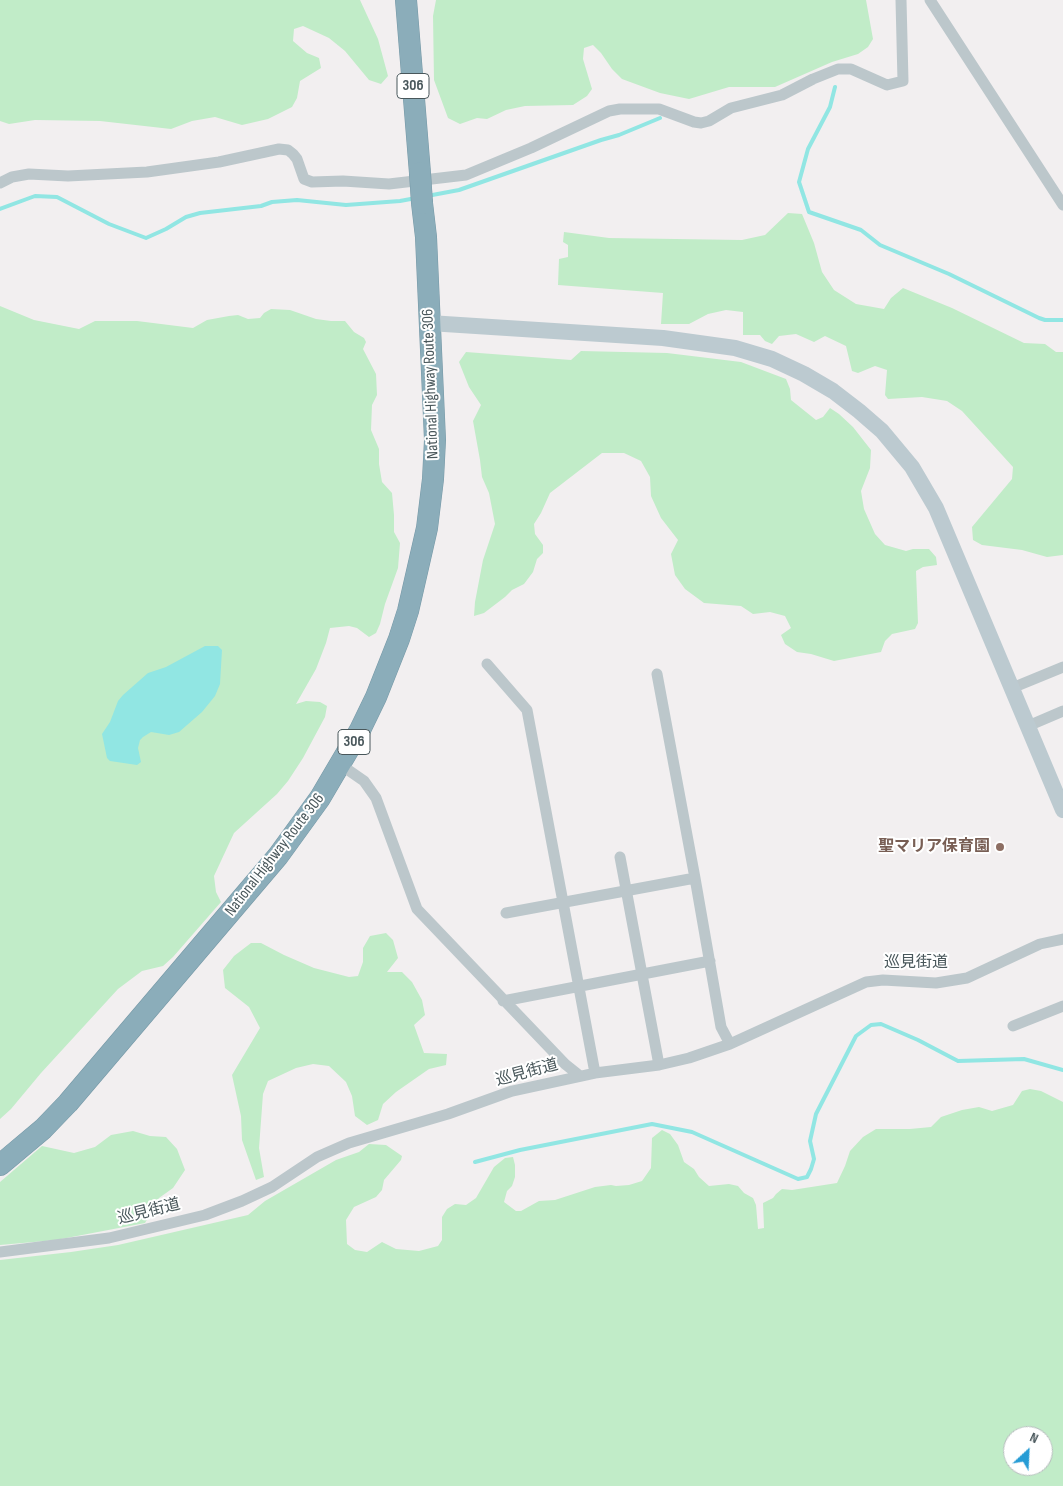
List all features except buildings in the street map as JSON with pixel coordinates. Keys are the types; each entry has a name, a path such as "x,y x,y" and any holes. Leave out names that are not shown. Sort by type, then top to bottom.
{"highway":[{"name":"National Highway Route 306","path":"0,1164 43,1129 68,1103 278,856 316,805 341,765 368,714 393,656 408,611 422,551 433,479 435,440 426,237 406,0"}],"street":[{"path":"0,183 12,177 29,174 68,176 147,172 219,162 279,149 288,150 293,154 297,159 304,179 312,182 344,181 389,184 466,175 614,110 629,108 659,109 701,123 710,121 731,108 782,95 838,69 851,69 887,85 904,81 901,0"},
{"path":"930,0 1063,205"},
{"path":"430,323 663,338 735,348 772,360 804,374 833,390 882,431 920,480 946,531 1063,810"},
{"path":"487,664 527,710 594,1073"},
{"path":"1012,688 1063,667"},
{"path":"656,674 721,1027 730,1044"},
{"path":"1028,726 1063,711"},
{"path":"341,765 364,781 376,798 417,909 565,1064 580,1076"},
{"path":"620,856 659,1065"},
{"path":"506,913 695,878"},
{"name":"巡見街道","path":"0,1252 109,1238 205,1215 272,1187 334,1148 448,1114 512,1091 594,1073 659,1065 689,1058 730,1044 866,982 883,980 936,982 967,978 1040,944 1063,939"},
{"path":"503,1000 710,962"},
{"path":"1013,1026 1063,1006"}],"green space":[{"path":"0,0 360,0 378,39 388,76 381,84 369,80 345,51 329,38 303,26 294,29 293,41 307,53 319,58 321,68 300,81 297,98 292,107 268,119 242,125 215,117 192,121 171,129 100,121 35,120 9,124 0,121"},
{"path":"436,0 866,0 873,39 868,47 858,54 832,62 775,87 729,87 689,99 660,93 622,79 593,45 584,48 583,59 592,89 587,96 573,105 525,106 506,110 487,119 477,118 460,124 448,118 434,80 433,16"},
{"path":"788,213 802,214 814,243 822,272 834,290 856,304 884,309 891,298 903,288 952,308 1024,343 1045,344 1056,352 1063,352 1063,555 1047,557 1022,550 982,545 973,540 972,527 1012,479 1013,467 962,411 947,401 922,397 888,399 885,395 887,370 875,366 858,373 852,371 846,346 825,336 814,342 796,334 779,336 772,344 765,341 760,335 743,335 743,312 726,310 708,314 689,324 661,324 663,293 558,285 559,259 568,257 568,245 563,242 564,232 609,238 742,240 765,235"},
{"path":"0,306 34,320 79,329 95,321 137,321 193,328 207,320 229,316 238,315 248,319 260,318 271,309 290,310 316,319 345,321 354,332 364,338 366,342 363,349 376,374 377,395 372,405 371,430 379,449 382,482 392,493 394,532 400,543 398,568 376,633 369,637 357,628 349,626 330,628 316,669 296,704 306,701 320,702 327,706 325,717 288,781 277,794 234,833 214,876 216,892 221,902 163,966 142,971 118,989 0,1119"},
{"path":"581,351 667,353 741,362 786,379 790,389 791,400 816,420 823,417 830,408 839,414 853,427 871,450 870,468 861,491 864,509 875,534 885,545 906,551 929,549 936,557 937,565 923,567 916,571 918,623 915,629 892,634 885,641 881,652 834,661 797,652 785,644 781,635 791,628 785,616 770,612 753,614 741,606 704,603 685,589 675,575 671,554 678,540 661,518 651,496 650,477 641,461 624,453 602,453 550,493 534,524 535,534 543,545 543,553 537,559 533,572 524,584 512,590 484,613 474,616 483,560 495,524 489,493 482,477 473,421 481,405 469,387 459,362 466,352 571,360"},
{"path":"386,933 393,940 398,958 387,972 402,972 412,982 422,1000 425,1015 414,1025 424,1053 447,1054 446,1065 429,1069 396,1092 383,1104 378,1120 367,1125 355,1116 352,1096 346,1082 329,1066 313,1064 296,1068 268,1081 263,1094 259,1148 264,1177 256,1180 242,1140 241,1116 232,1075 260,1028 249,1007 225,988 223,970 234,956 251,943 261,943 314,968 349,977 358,976 363,962 363,948 370,936"},
{"path":"1030,1089 1041,1091 1063,1102 1063,1486 0,1486 0,1260 118,1245 248,1215 265,1201 336,1160 359,1152 369,1144 386,1145 402,1156 401,1160 384,1180 382,1190 376,1197 354,1207 346,1220 347,1244 355,1250 367,1252 382,1242 396,1249 419,1251 438,1246 442,1240 442,1217 447,1209 455,1204 466,1205 476,1198 494,1167 505,1158 513,1157 515,1177 512,1186 507,1191 504,1202 516,1211 521,1211 539,1201 555,1200 595,1187 629,1185 642,1181 651,1168 652,1138 662,1130 670,1134 678,1145 684,1162 694,1169 699,1177 709,1186 729,1184 738,1186 744,1193 753,1198 756,1205 758,1229 764,1228 763,1203 773,1198 782,1189 792,1190 837,1183 850,1151 863,1137 876,1129 931,1127 941,1117 962,1110 979,1107 992,1111 1013,1105 1022,1091"},
{"path":"133,1131 150,1136 166,1137 177,1149 185,1170 173,1188 159,1198 145,1223 56,1240 0,1245 0,1182 42,1146 74,1153 95,1147 111,1135"}],"water":[{"path":"205,646 218,646 222,650 220,684 215,696 202,712 179,732 169,735 151,732 143,737 138,748 141,762 137,765 110,761 107,758 102,734 110,722 118,701 148,673 166,667"}],"waterway":[{"path":"835,87 830,107 808,149 799,182 809,212 861,230 880,245 949,274 1039,318 1063,320"},
{"path":"427,196 459,190 619,135 660,118"},
{"path":"0,209 35,196 57,197 109,224 146,238 186,217 200,213 261,206 272,202 297,200 346,205 416,198"},
{"path":"475,1162 520,1150 652,1124 692,1132 798,1179 807,1177 814,1159 810,1141 816,1114 856,1036 871,1025 881,1024 918,1040 958,1061 1024,1059 1063,1070"}],"place":[{"name":"聖マリア保育園","path":"1000,847"}]}
